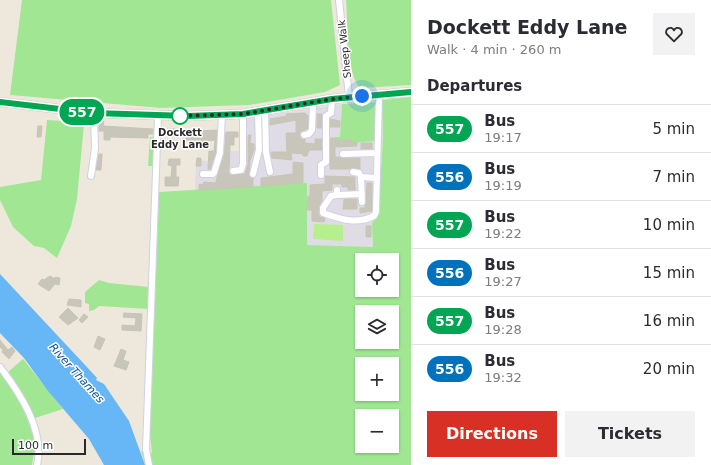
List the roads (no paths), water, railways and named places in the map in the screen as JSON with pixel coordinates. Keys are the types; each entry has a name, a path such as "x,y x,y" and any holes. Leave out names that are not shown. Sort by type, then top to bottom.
{"main road":[{"path":"0,102 94,113 158,116 222,115 261,112 332,99 411,92"}],"street":[{"name":"Sheep Walk","path":"338,0 349,97"},
{"path":"362,194 337,192 331,196 323,208 323,213 351,222 366,220 374,216 376,212 379,95"},
{"path":"321,175 321,165 326,162 326,116 331,112 332,99"},
{"path":"304,135 309,134 312,130 313,103"},
{"path":"261,112 270,172"},
{"path":"253,174 259,150 261,112"},
{"path":"91,176 95,148 94,113"},
{"path":"232,171 241,170 243,164 243,114"},
{"path":"203,174 213,174 214,172 220,153 222,115"},
{"path":"149,465 146,449 158,116"},
{"path":"343,154 377,153"},
{"path":"353,172 359,174 361,177 377,178"},
{"path":"361,177 362,202"},
{"path":"0,367 20,396 34,427 39,456 37,465"}],"water":[{"name":"River Thames","path":"0,274 97,378 96,380 104,384 129,421 145,465 104,465 89,439 48,391 24,358 0,333"}],"place":[{"name":"Dockett Eddy Lane","path":"180,116"}]}
